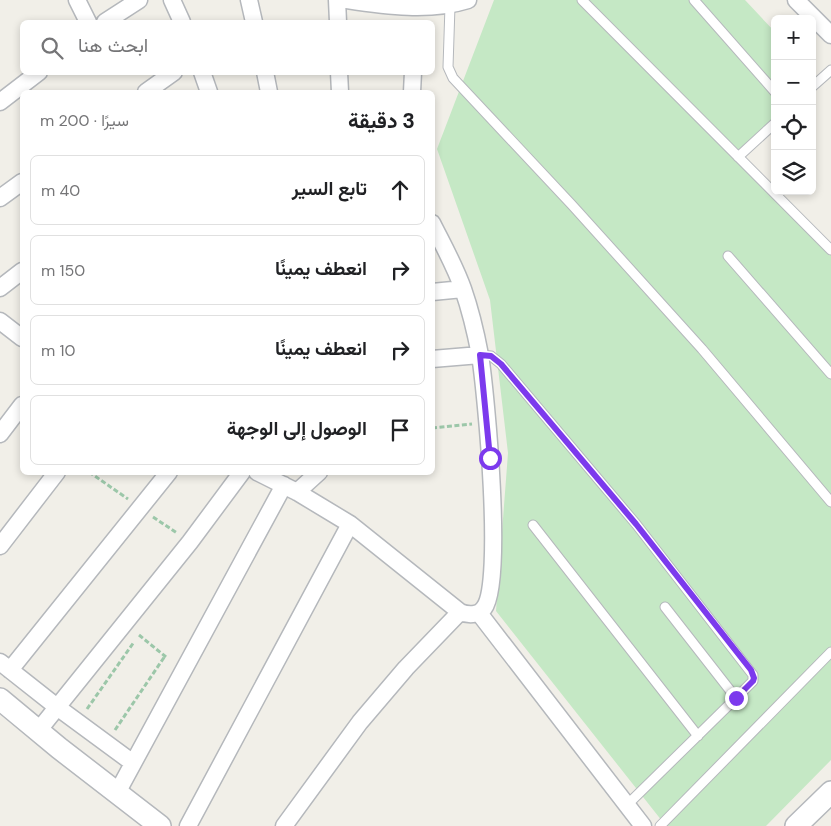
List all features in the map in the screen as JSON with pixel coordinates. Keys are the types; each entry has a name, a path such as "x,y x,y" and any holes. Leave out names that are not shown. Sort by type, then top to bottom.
{"street":[{"path":"77,0 87,20"},
{"path":"108,20 139,0"},
{"path":"172,0 181,20"},
{"path":"249,0 254,20"},
{"path":"337,0 338,20"},
{"path":"347,0 368,2 416,15 468,0"},
{"path":"796,0 831,35"},
{"path":"0,102 35,75"},
{"path":"149,90 170,75"},
{"path":"203,75 209,90"},
{"path":"266,75 270,90"},
{"path":"339,75 340,90"},
{"path":"412,90 413,75"},
{"path":"0,198 20,183"},
{"path":"263,475 291,489 350,524 460,612 466,615 479,613 484,609 490,592 493,542 487,422 480,355 463,289 435,229"},
{"path":"0,288 20,273"},
{"path":"435,292 463,289"},
{"path":"0,321 20,336"},
{"path":"435,359 480,355"},
{"path":"0,434 20,408"},
{"path":"0,546 55,475"},
{"path":"133,763 5,666 166,475"},
{"path":"38,731 190,542 240,475"},
{"path":"117,793 291,489 313,475"},
{"path":"188,826 350,524"},
{"path":"284,826 370,709 460,612"},
{"path":"479,613 643,826"},
{"path":"0,699 160,826"},
{"path":"796,826 831,792"}],"lane":[{"path":"582,0 831,250"},
{"path":"694,0 771,87"},
{"path":"450,6 448,67 453,78 702,349 831,502"},
{"path":"816,83 831,70"},
{"path":"738,157 771,127"},
{"path":"728,256 831,374"},
{"path":"480,355 491,356 501,364 636,524 751,670 754,678 627,805"},
{"path":"533,525 698,736"},
{"path":"665,607 736,698"},
{"path":"660,826 831,652"}],"path":[{"path":"435,428 487,422"},
{"path":"78,722 139,635 165,656 106,743"}],"green space":[{"path":"494,0 745,0 771,28 771,132 741,159 771,191 771,195 775,195 831,255 831,760 766,826 666,826 496,611 508,453 490,300 437,149"}],"route":[{"path":"490,458 480,355 491,356 501,364 636,524 751,670 754,678 753,681 736,698"}]}
